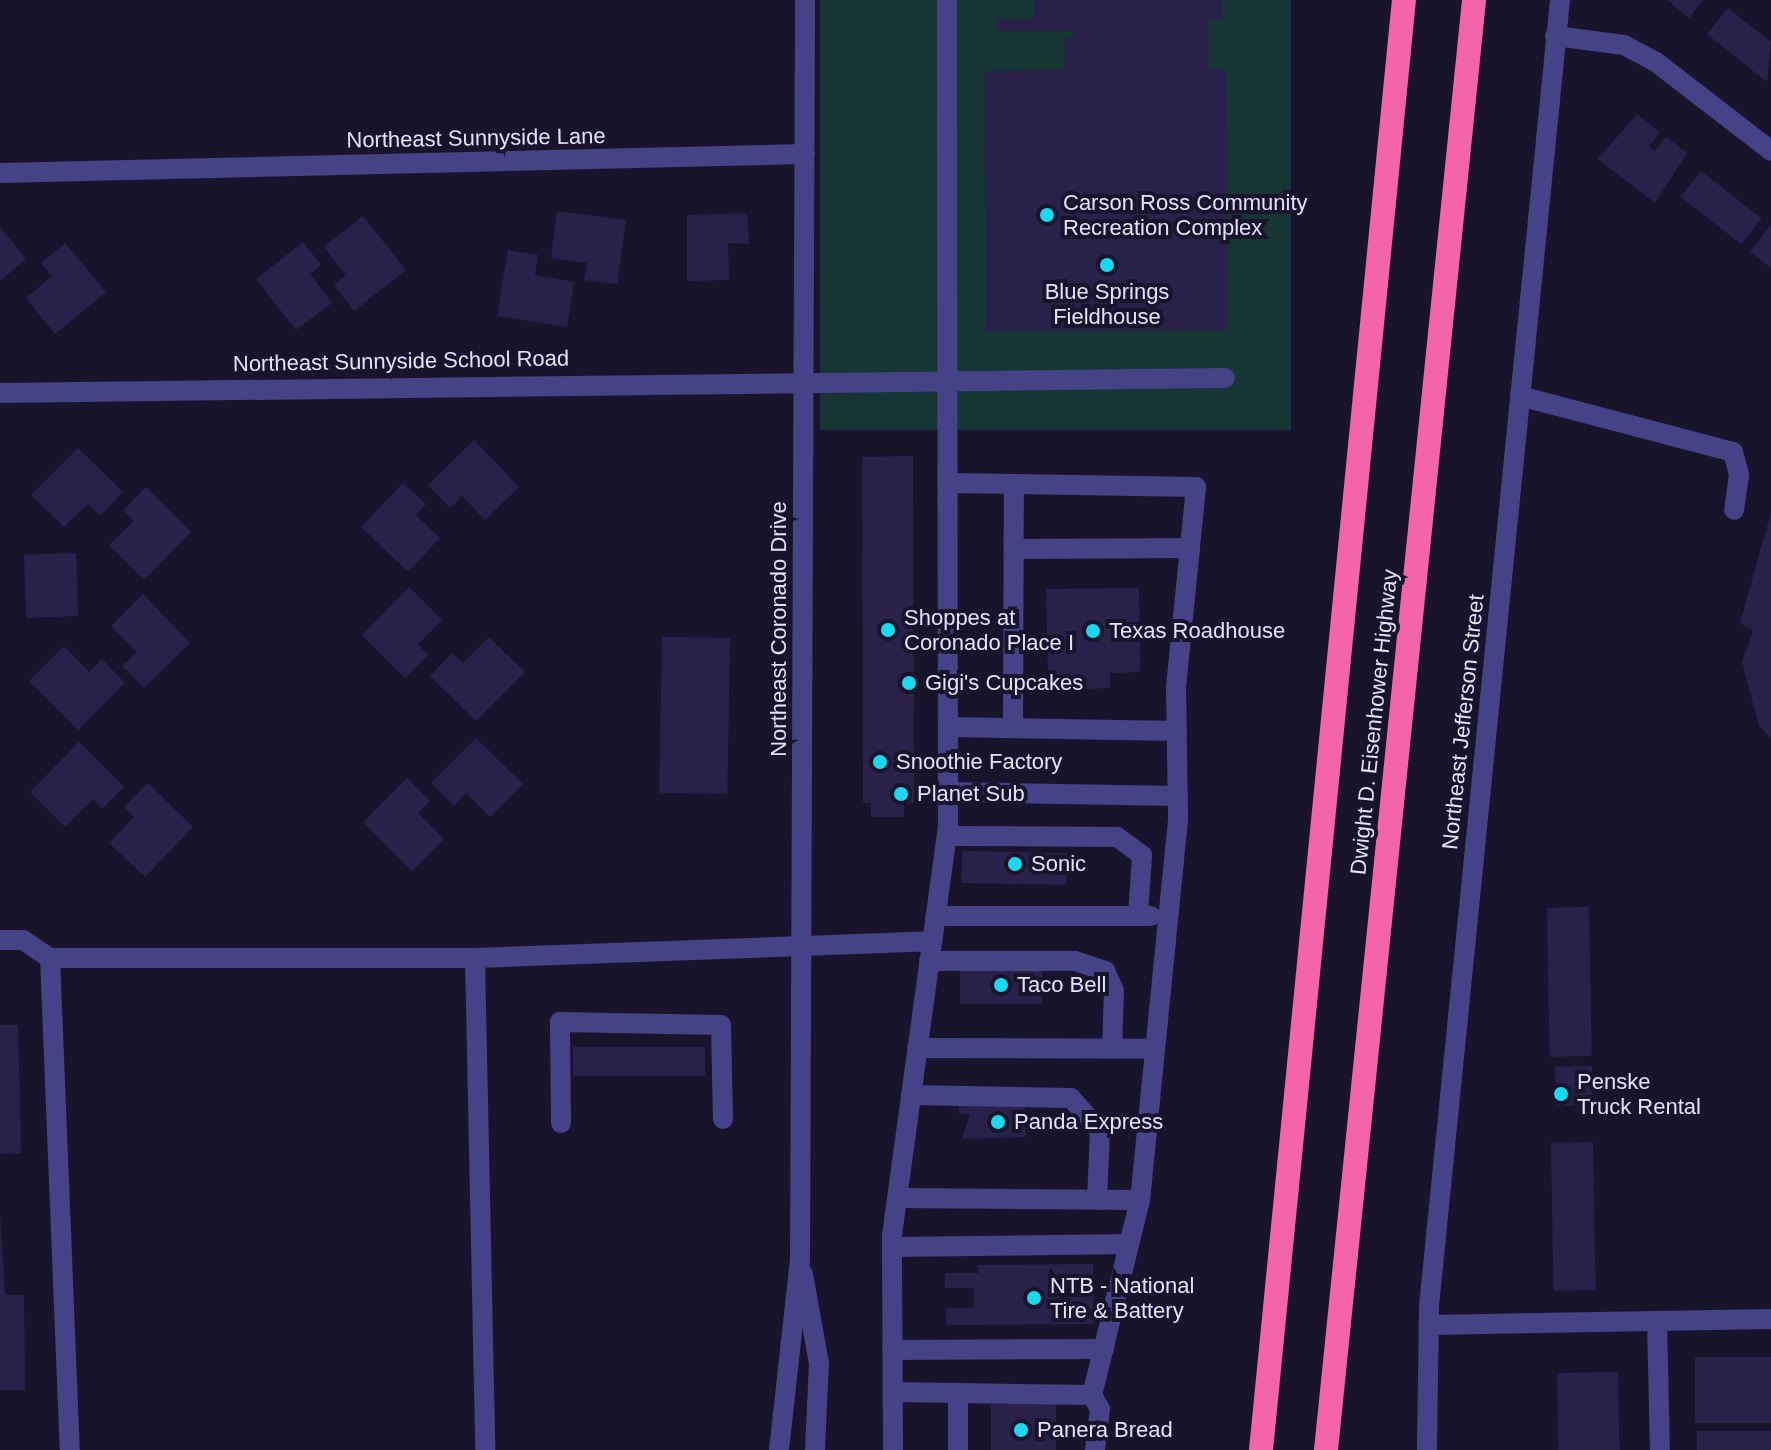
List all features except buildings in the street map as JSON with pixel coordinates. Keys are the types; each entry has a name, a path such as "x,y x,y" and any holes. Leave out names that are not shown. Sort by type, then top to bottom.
{"highway":[{"name":"Dwight D. Eisenhower Highway","path":"1261,1450 1404,0"},
{"name":"Dwight D. Eisenhower Highway","path":"1326,1450 1474,0"}],"street":[{"name":"Northeast Coronado Drive","path":"779,1450 800,1259 805,0"},
{"path":"893,1450 892,1247 947,836 949,792 947,0"},
{"name":"Northeast Jefferson Street","path":"1427,1450 1429,1325 1560,0"},
{"path":"1555,36 1624,45 1656,62 1771,151"},
{"name":"Northeast Sunnyside Lane","path":"0,173 805,154"},
{"name":"Northeast Sunnyside School Road","path":"0,393 1225,378"},
{"path":"1520,396 1733,452 1739,475 1734,510"},
{"path":"948,483 1196,487 1177,731 1178,796 1140,1200 1092,1395 1100,1409 1095,1450"},
{"path":"1013,728 1014,484"},
{"path":"1015,549 1190,548"},
{"path":"949,727 1177,731"},
{"path":"949,792 1178,796"},
{"path":"947,836 1117,837 1142,855 1138,916"},
{"path":"935,916 1168,916"},
{"path":"0,940 23,940 50,958 475,958 801,944 1075,961 1105,971 1114,990 1112,1049"},
{"path":"50,958 70,1450"},
{"path":"475,958 485,1450"},
{"path":"561,1123 560,1022 721,1025 723,1119"},
{"path":"917,1048 1155,1049"},
{"path":"911,1095 1071,1098 1100,1131 1097,1200"},
{"path":"897,1198 1140,1200"},
{"path":"892,1247 1129,1244"},
{"name":"Northeast Coronado Drive","path":"800,1259 819,1364 815,1450"},
{"path":"1429,1325 1771,1319"},
{"path":"1657,1321 1660,1450"},
{"path":"892,1350 1104,1349"},
{"path":"894,1392 1092,1395"},
{"path":"958,1393 958,1450"}],"green space":[{"name":"Carson Ross Community Recreation Complex","path":"820,0 1291,0 1291,430 820,430"}],"place":[{"name":"Carson Ross Community Recreation Complex","path":"1047,215"},
{"name":"Blue Springs Fieldhouse","path":"1107,265"},
{"name":"Shoppes at Coronado Place I","path":"888,630"},
{"name":"Texas Roadhouse","path":"1093,631"},
{"name":"Gigi's Cupcakes","path":"909,683"},
{"name":"Snoothie Factory","path":"880,762"},
{"name":"Planet Sub","path":"901,794"},
{"name":"Sonic","path":"1015,864"},
{"name":"Taco Bell","path":"1001,985"},
{"name":"Penske Truck Rental","path":"1561,1094"},
{"name":"Panda Express","path":"998,1122"},
{"name":"NTB - National Tire & Battery","path":"1034,1298"},
{"name":"Panera Bread","path":"1021,1430"}]}
